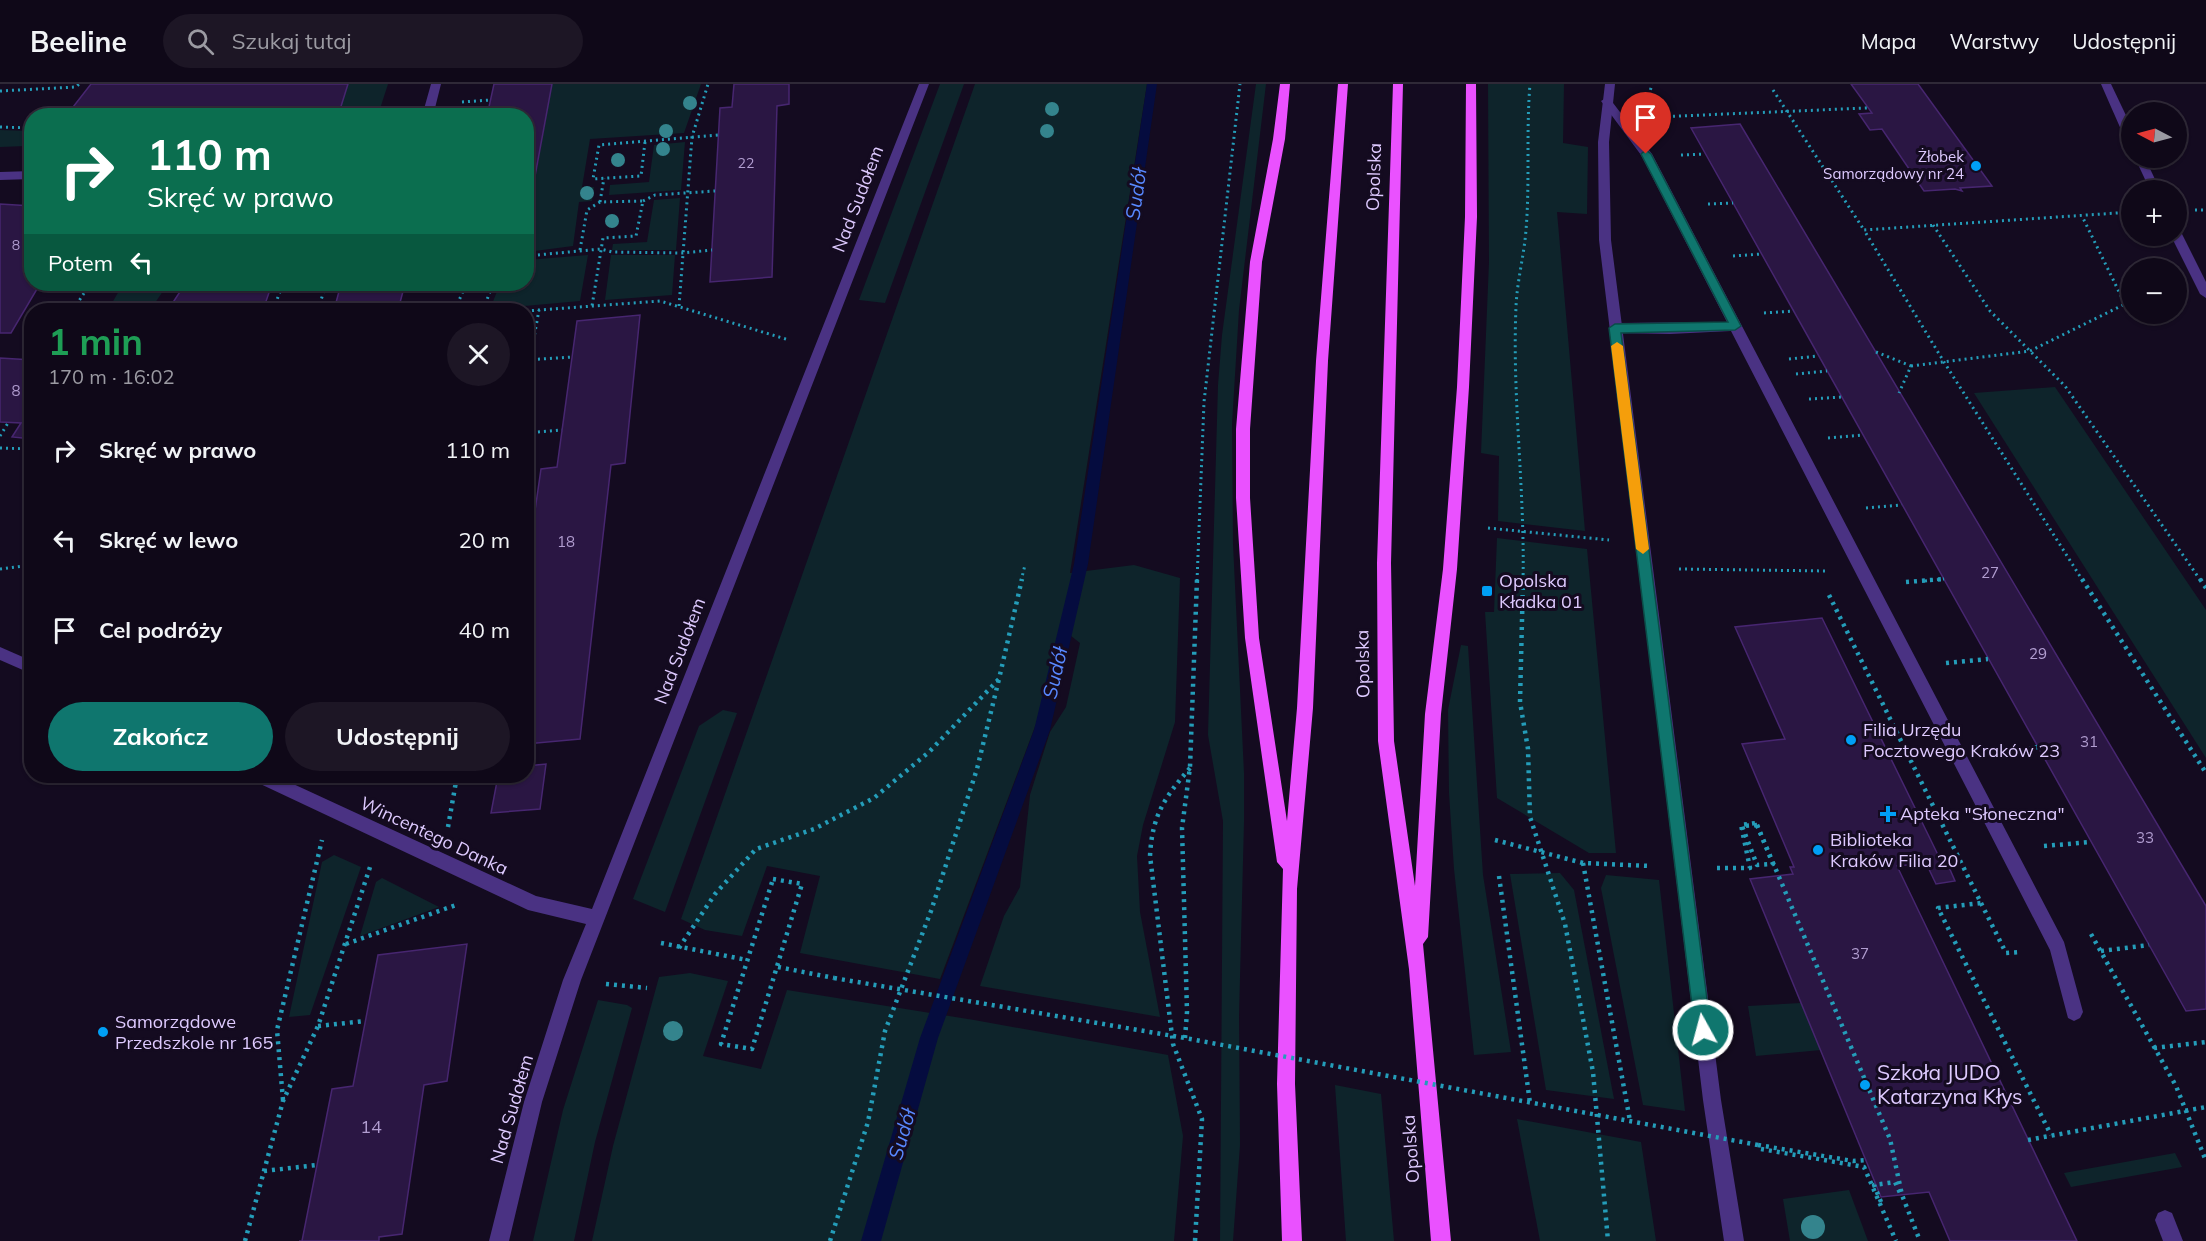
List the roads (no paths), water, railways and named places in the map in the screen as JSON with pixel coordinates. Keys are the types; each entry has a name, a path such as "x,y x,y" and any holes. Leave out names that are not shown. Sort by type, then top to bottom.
{"main road":[{"name":"Opolska","path":"1285,84 1279,139 1256,262 1246,364 1243,487 1252,638 1289,889"},
{"name":"Opolska","path":"1292,1241 1286,1084 1289,889 1305,708 1322,361 1343,84"},
{"name":"Opolska","path":"1398,84 1387,394 1383,662 1386,741 1418,969 1440,1241"},
{"path":"1418,969 1435,695 1451,559 1463,387 1471,217 1471,84"}],"street":[{"path":"429,108 436,84"},
{"name":"Nad Sudołem","path":"499,1241 515,1171 549,1048 596,918 924,84"},
{"path":"1610,84 1606,101 1603,198 1615,328 1712,1100 1734,1241"},
{"path":"2106,84 2121,117"},
{"path":"1606,101 1646,154 2058,948 2074,1012"},
{"path":"0,176 24,175"},
{"path":"2182,246 2206,294"},
{"path":"1615,328 1670,329 1735,326"},
{"path":"0,653 24,664"},
{"name":"Wincentego Danka","path":"275,783 517,897 564,912 596,918"},
{"path":"2165,1220 2173,1241"}],"waterway":[{"name":"Sudół","path":"871,1241 929,1038 1042,730 1081,564 1152,84"}],"place":[{"name":"Żłobek Samorządowy nr 24","path":"1976,166"},
{"name":"Opolska Kładka 01","path":"1487,591"},
{"name":"Filia Urzędu Pocztowego Kraków 23","path":"1851,740"},
{"name":"Apteka \"Słoneczna\"","path":"1888,814"},
{"name":"Biblioteka Kraków Filia 20","path":"1818,850"},
{"name":"Samorządowe Przedszkole nr 165","path":"103,1032"},
{"name":"Szkoła JUDO Katarzyna Kłys","path":"1865,1085"}]}
